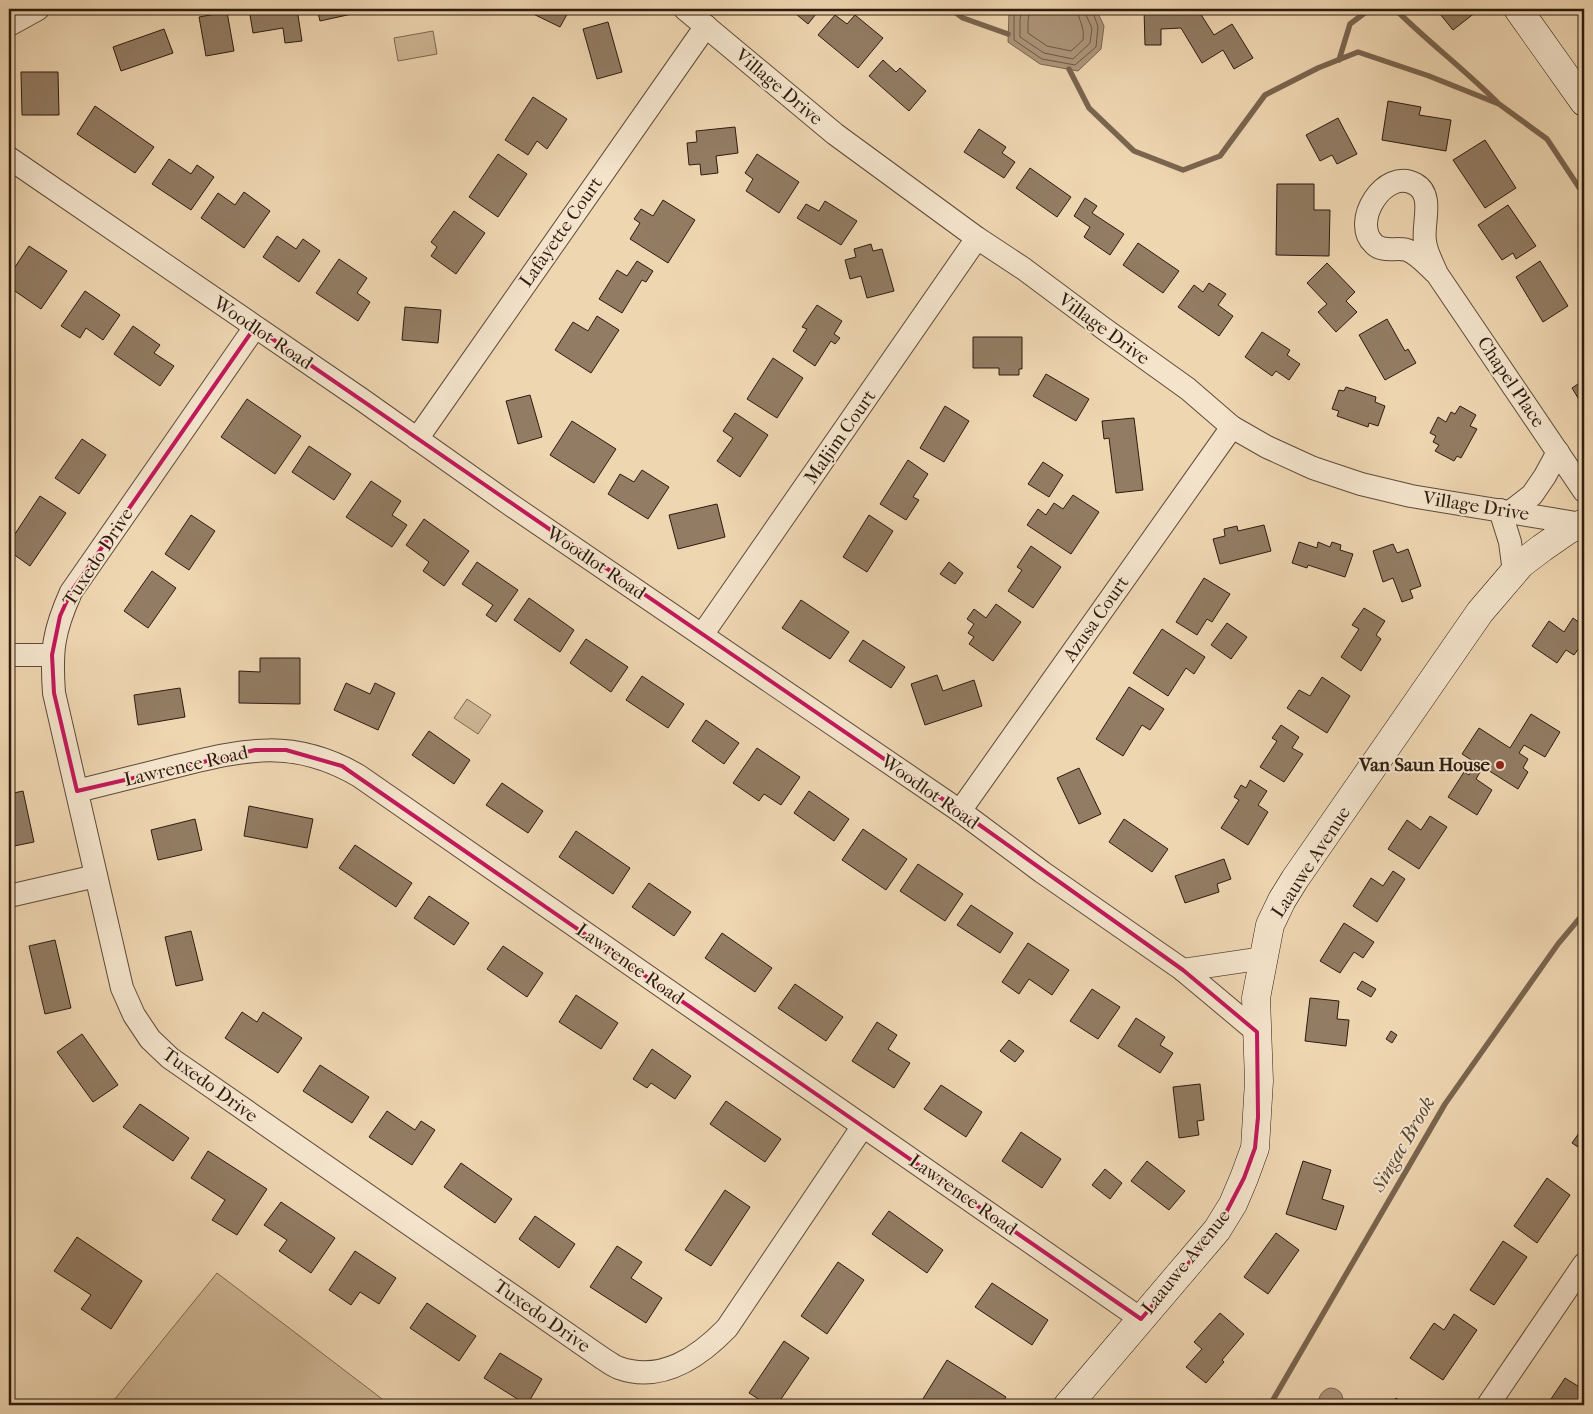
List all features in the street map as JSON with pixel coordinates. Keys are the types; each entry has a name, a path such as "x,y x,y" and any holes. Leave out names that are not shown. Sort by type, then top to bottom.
{"street":[{"path":"9,25 38,9"},
{"name":"Village Drive","path":"685,9 834,134 977,238 1024,269 1188,389 1232,427 1267,447 1313,468 1361,484 1411,496 1583,523"},
{"path":"1518,9 1584,102"},
{"name":"Lafayette Court","path":"417,439 706,26"},
{"name":"Woodlot Road","path":"9,158 508,503 960,811 1042,872 1183,970 1257,1032"},
{"name":"Maljim Court","path":"702,635 977,238"},
{"name":"Chapel Place","path":"1437,274 1584,491"},
{"name":"Tuxedo Drive","path":"255,327 71,592 60,616 54,640 52,655 54,693 122,988 134,1015 150,1039 170,1058 594,1352 618,1368 637,1372 650,1372 671,1368 691,1359 710,1346 727,1328 863,1126"},
{"name":"Azusa Court","path":"960,811 1232,427"},
{"path":"1514,572 1505,511 1532,495 1558,452"},
{"name":"Laauwe Avenue","path":"1068,1405 1217,1230 1233,1204 1255,1148 1259,1082 1256,998 1270,925 1282,900 1480,612 1521,564 1568,530 1583,523"},
{"path":"9,655 52,655"},
{"name":"Lawrence Road","path":"77,791 224,755 255,750 286,750 315,756 342,766 1141,1319"},
{"path":"9,896 96,876"},
{"path":"1183,970 1264,958"},
{"path":"1488,1405 1584,1264"}],"highlighted area":[{"path":"255,327 960,811 1183,970 1257,1032 1258,1117 1255,1148 1244,1178 1217,1230 1141,1319 342,766 286,750 255,750 77,791 54,693 52,655 60,616 71,592"}],"shaded area":[{"path":"433,31 437,54 398,61 394,38"},
{"path":"467,699 491,715 478,734 454,718"},
{"path":"217,1273 390,1405 110,1405"}],"water":[{"path":"1014,9 1096,9 1104,26 1101,49 1078,71 1040,64 1008,42 1009,13"},
{"path":"1330,1388 1337,1389 1341,1393 1342,1405 1320,1405 1319,1399 1321,1394"}],"building":[{"path":"249,9 297,9 302,41 285,43 283,28 253,33"},
{"path":"317,9 361,9 361,12 320,21"},
{"path":"523,9 570,9 560,27"},
{"path":"790,9 820,9 808,24"},
{"path":"1144,9 1206,9 1200,13 1214,35 1232,24 1253,58 1234,69 1223,50 1202,63 1181,28 1161,29 1161,45 1145,45"},
{"path":"1436,9 1474,9 1476,12 1453,30"},
{"path":"227,12 234,51 206,56 199,17"},
{"path":"835,15 847,24 855,15 883,38 858,68 818,35"},
{"path":"608,22 622,72 597,79 583,29"},
{"path":"164,29 173,53 121,71 113,47"},
{"path":"883,60 896,72 900,68 926,91 909,111 869,76"},
{"path":"21,72 58,72 59,115 22,115"},
{"path":"533,97 567,119 547,149 537,141 528,155 505,140"},
{"path":"1388,101 1421,107 1419,115 1451,120 1446,151 1382,140"},
{"path":"95,106 154,147 135,173 77,134"},
{"path":"1338,118 1357,154 1337,164 1332,155 1320,161 1306,135"},
{"path":"735,127 738,153 716,156 718,173 701,175 700,164 689,165 687,143 697,142 696,131"},
{"path":"979,129 1006,147 1002,153 1015,162 1004,178 964,152"},
{"path":"1485,140 1516,188 1485,208 1453,160"},
{"path":"498,154 527,174 498,217 469,197"},
{"path":"757,154 799,182 779,213 746,191 753,179 745,173"},
{"path":"169,159 191,174 197,165 214,177 191,210 152,184"},
{"path":"1030,168 1071,197 1057,217 1016,188"},
{"path":"1277,184 1314,184 1314,210 1330,210 1329,256 1276,255"},
{"path":"244,192 270,211 244,248 201,218 218,193 235,205"},
{"path":"1085,198 1097,206 1092,213 1124,234 1110,255 1084,237 1090,227 1074,216"},
{"path":"663,200 695,220 668,263 630,239 640,223 634,219 641,209 653,216"},
{"path":"825,201 857,221 841,245 797,218 806,204 819,211"},
{"path":"1508,205 1536,246 1516,259 1513,253 1502,260 1478,225"},
{"path":"454,211 485,233 456,274 431,256 437,247 431,242"},
{"path":"277,236 296,249 303,239 320,251 299,282 263,257"},
{"path":"1138,243 1179,271 1163,293 1123,265"},
{"path":"871,244 873,251 882,249 894,291 867,298 861,276 850,279 845,260 856,257 854,249"},
{"path":"29,246 67,271 41,309 9,287 9,276"},
{"path":"339,259 367,278 357,293 370,302 358,321 316,293"},
{"path":"637,261 653,271 646,282 642,280 622,313 599,299 617,270 627,276"},
{"path":"1540,261 1568,306 1543,322 1516,277"},
{"path":"1327,263 1355,292 1346,301 1357,312 1336,332 1318,312 1327,304 1307,283"},
{"path":"1209,283 1226,294 1218,305 1233,316 1219,336 1178,307 1194,285 1203,292"},
{"path":"85,291 120,315 103,340 86,328 80,338 61,326"},
{"path":"817,305 842,321 834,334 840,338 835,344 831,341 815,366 793,351 807,329 802,327"},
{"path":"405,307 441,310 438,343 402,340"},
{"path":"597,316 619,330 591,373 555,350 573,322 588,331"},
{"path":"1387,319 1405,351 1408,349 1416,363 1385,380 1359,335"},
{"path":"133,326 160,345 154,353 174,366 160,386 114,354"},
{"path":"1262,332 1290,350 1287,355 1300,364 1289,380 1276,371 1272,376 1245,357"},
{"path":"973,337 1022,337 1022,369 1019,369 1019,375 999,375 999,368 973,368"},
{"path":"773,358 803,378 777,418 747,399"},
{"path":"1046,374 1089,399 1076,421 1033,396"},
{"path":"1584,380 1584,408 1572,388"},
{"path":"1346,387 1376,397 1375,402 1385,406 1378,426 1369,423 1368,427 1337,416 1339,411 1332,409 1339,390 1344,391"},
{"path":"530,395 542,437 518,444 506,401"},
{"path":"247,399 301,436 275,474 221,437"},
{"path":"945,406 969,421 944,462 920,448"},
{"path":"1460,406 1476,415 1470,426 1477,429 1461,458 1457,456 1454,461 1435,451 1439,445 1433,442 1436,436 1430,433 1438,417 1446,422 1451,412 1455,414"},
{"path":"735,413 768,435 740,477 717,461 733,438 723,431"},
{"path":"1134,418 1143,490 1116,493 1109,438 1104,439 1102,421"},
{"path":"572,421 616,449 594,483 550,455"},
{"path":"82,439 106,455 79,494 55,478"},
{"path":"309,446 351,474 334,500 292,472"},
{"path":"908,460 928,474 913,497 919,500 906,520 880,504"},
{"path":"1043,462 1063,475 1049,497 1028,484"},
{"path":"642,470 669,487 648,519 608,494 620,474 634,482"},
{"path":"371,481 401,501 392,515 407,525 392,547 346,517"},
{"path":"1073,495 1099,512 1071,554 1027,525 1038,509 1046,515 1054,503 1063,509"},
{"path":"40,496 66,513 30,566 9,551 9,543"},
{"path":"717,504 725,537 678,549 669,515"},
{"path":"191,515 215,531 189,570 165,554"},
{"path":"869,515 893,531 867,572 843,557"},
{"path":"424,519 469,551 444,586 423,571 429,562 406,545"},
{"path":"1264,525 1271,551 1220,564 1213,539 1225,536 1224,529 1237,526 1238,531"},
{"path":"1299,542 1317,548 1318,542 1330,547 1332,542 1341,545 1340,550 1353,554 1345,577 1308,565 1307,568 1292,563"},
{"path":"1393,544 1397,553 1408,549 1421,586 1410,590 1413,598 1402,602 1393,578 1383,582 1373,551"},
{"path":"1031,546 1061,567 1033,608 1008,591 1022,570 1017,567"},
{"path":"477,562 518,590 496,622 486,615 493,605 462,584"},
{"path":"949,562 963,573 955,584 940,574"},
{"path":"152,571 176,588 148,628 124,611"},
{"path":"1204,578 1230,594 1212,622 1207,619 1197,635 1176,622"},
{"path":"529,598 574,630 560,652 514,620"},
{"path":"801,600 849,632 830,659 782,628"},
{"path":"996,604 1021,622 993,661 969,644 974,637 968,633 974,624 967,619 974,609 986,618"},
{"path":"1364,608 1385,621 1376,635 1381,639 1361,671 1341,657 1359,629 1352,625"},
{"path":"1573,618 1584,626 1584,641 1574,655 1566,650 1557,663 1532,646 1549,621 1564,632"},
{"path":"1227,623 1247,637 1231,659 1211,645"},
{"path":"1162,629 1205,657 1194,674 1186,668 1168,696 1133,673"},
{"path":"586,639 628,667 611,692 570,663"},
{"path":"863,640 905,667 891,688 849,661"},
{"path":"260,658 300,658 300,704 239,703 239,671 260,672"},
{"path":"937,675 943,691 974,680 982,706 925,725 911,684"},
{"path":"642,676 684,704 668,728 626,700"},
{"path":"1322,677 1350,696 1327,733 1287,708 1299,690 1310,696"},
{"path":"346,683 370,694 375,683 395,693 378,730 334,710"},
{"path":"1129,687 1164,709 1150,730 1142,725 1123,756 1096,739"},
{"path":"180,688 185,717 138,725 134,695"},
{"name":"Van Saun House","path":"1531,714 1560,732 1545,757 1524,745 1519,753 1528,759 1523,768 1528,772 1518,789 1483,767 1476,779 1492,790 1477,815 1448,797 1464,772 1469,775 1476,763 1462,754 1479,728 1510,748"},
{"path":"706,720 739,743 724,764 692,741"},
{"path":"1281,725 1299,737 1292,748 1303,754 1284,782 1260,767 1277,741 1272,738"},
{"path":"429,731 470,760 454,784 412,755"},
{"path":"757,748 800,777 781,805 764,794 759,801 733,783"},
{"path":"1079,768 1101,814 1079,824 1057,778"},
{"path":"1250,780 1267,791 1258,805 1268,812 1248,845 1221,828 1239,800 1234,797 1241,785 1246,788"},
{"path":"502,783 543,811 528,833 486,805"},
{"path":"23,791 34,842 9,847 9,794"},
{"path":"809,791 849,819 834,841 794,813"},
{"path":"249,806 313,819 307,848 244,836"},
{"path":"1430,816 1447,827 1419,869 1388,849 1407,820 1421,830"},
{"path":"195,819 202,850 158,860 151,830"},
{"path":"1124,819 1168,849 1152,872 1109,842"},
{"path":"863,829 907,859 886,890 842,860"},
{"path":"576,831 630,868 613,894 559,857"},
{"path":"355,845 412,883 396,907 339,868"},
{"path":"1224,859 1231,879 1217,884 1219,892 1185,903 1175,876"},
{"path":"918,864 963,894 945,921 900,891"},
{"path":"1393,871 1405,879 1377,922 1353,906 1371,878 1383,886"},
{"path":"649,883 691,912 674,936 632,907"},
{"path":"429,896 469,923 454,945 414,918"},
{"path":"971,905 1013,933 1000,953 957,925"},
{"path":"1344,923 1374,942 1363,958 1354,952 1340,973 1320,961"},
{"path":"191,931 203,980 176,986 165,937"},
{"path":"722,933 772,968 755,992 705,958"},
{"path":"55,940 71,1008 45,1014 29,946"},
{"path":"1028,943 1069,970 1052,995 1029,979 1019,994 1002,982"},
{"path":"503,946 543,973 527,997 487,969"},
{"path":"1362,981 1376,989 1371,997 1357,989"},
{"path":"795,984 843,1017 826,1041 778,1008"},
{"path":"1092,989 1120,1007 1098,1039 1070,1021"},
{"path":"576,995 618,1023 601,1049 559,1022"},
{"path":"1310,998 1339,1001 1337,1019 1349,1020 1346,1046 1305,1041"},
{"path":"242,1012 257,1022 263,1012 302,1038 278,1073 225,1038"},
{"path":"1136,1018 1165,1037 1160,1045 1173,1053 1160,1073 1118,1046"},
{"path":"877,1022 897,1035 888,1049 910,1063 894,1088 852,1061"},
{"path":"1391,1031 1397,1035 1392,1043 1386,1039"},
{"path":"82,1034 118,1085 93,1102 57,1052"},
{"path":"1009,1040 1024,1051 1015,1062 1000,1051"},
{"path":"652,1049 691,1076 675,1099 651,1083 647,1088 633,1079"},
{"path":"320,1065 369,1097 352,1123 303,1091"},
{"path":"1200,1084 1204,1120 1197,1121 1199,1135 1179,1138 1173,1087"},
{"path":"941,1085 982,1112 966,1137 924,1109"},
{"path":"726,1101 781,1139 765,1162 710,1124"},
{"path":"140,1104 189,1138 173,1161 123,1127"},
{"path":"387,1111 415,1130 421,1121 435,1130 412,1165 369,1137"},
{"path":"1584,1126 1584,1151 1572,1143"},
{"path":"1021,1132 1061,1159 1042,1188 1002,1161"},
{"path":"208,1151 267,1189 237,1235 212,1220 225,1200 191,1178"},
{"path":"1147,1161 1185,1191 1169,1210 1131,1181"},
{"path":"1303,1161 1331,1170 1322,1199 1344,1206 1336,1230 1286,1214"},
{"path":"461,1163 512,1199 495,1223 444,1187"},
{"path":"1105,1169 1122,1183 1110,1199 1092,1185"},
{"path":"1547,1178 1570,1195 1537,1243 1514,1226"},
{"path":"725,1190 750,1207 711,1266 685,1250"},
{"path":"281,1202 335,1238 311,1273 279,1251 287,1240 264,1225"},
{"path":"889,1211 943,1250 927,1273 872,1234"},
{"path":"535,1216 575,1244 559,1268 519,1239"},
{"path":"1276,1233 1299,1250 1268,1294 1244,1277"},
{"path":"77,1237 142,1281 111,1329 81,1309 91,1295 54,1271"},
{"path":"1503,1241 1527,1257 1494,1305 1470,1290"},
{"path":"617,1246 642,1262 631,1278 662,1298 646,1323 590,1287"},
{"path":"355,1251 396,1278 379,1304 360,1292 351,1305 329,1290"},
{"path":"838,1262 864,1280 827,1334 801,1316"},
{"path":"992,1283 1048,1320 1032,1345 975,1307"},
{"path":"427,1303 476,1336 459,1361 410,1328"},
{"path":"1220,1313 1244,1334 1206,1383 1186,1367 1202,1349 1194,1342"},
{"path":"1454,1314 1477,1330 1443,1380 1410,1358 1434,1323 1444,1330"},
{"path":"784,1341 809,1358 777,1405 768,1405 749,1393"},
{"path":"500,1353 542,1379 527,1405 484,1378"},
{"path":"947,1360 1006,1397 1001,1405 926,1405 921,1402"},
{"path":"1565,1378 1584,1390 1584,1402 1582,1405 1547,1405"},
{"path":"1396,1398 1406,1405 1391,1405"}],"waterway":[{"path":"951,9 963,18 1008,34"},
{"path":"1339,60 1350,24 1370,9"},
{"path":"1395,9 1497,102"},
{"path":"1069,69 1089,108 1134,151 1183,170 1220,156 1265,95 1318,68 1358,52 1429,76 1499,104 1547,139 1584,195"},
{"name":"Singac Brook","path":"1270,1405 1445,1104 1558,944 1584,913"}],"place":[{"name":"Van Saun House","path":"1500,765"}]}
